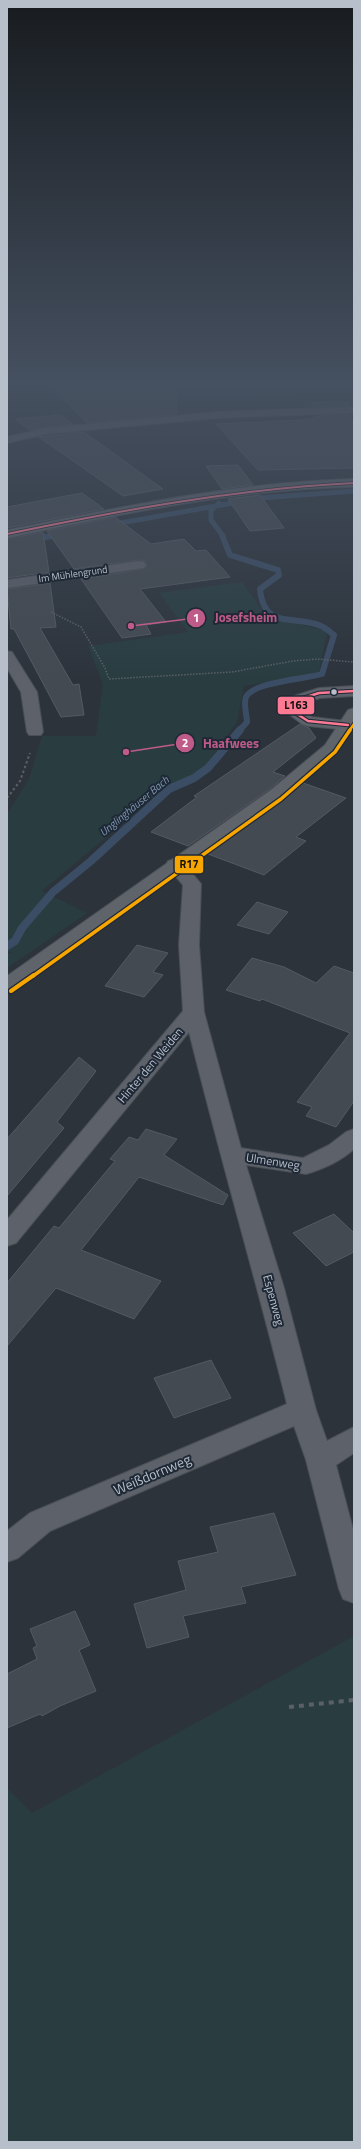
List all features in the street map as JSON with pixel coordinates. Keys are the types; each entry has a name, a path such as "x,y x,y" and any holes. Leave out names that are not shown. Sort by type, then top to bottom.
{"main road":[{"path":"7,534 217,492 280,485 354,483"},
{"path":"7,986 175,865 277,794 331,748 351,719"}],"street":[{"name":"Im Mühlengrund","path":"7,584 139,565"},
{"path":"7,655 29,692 35,732"},
{"path":"351,719 308,721 294,712 297,700 319,693 354,691"},
{"path":"175,865 192,884 189,945 194,1012"},
{"name":"Espenweg","path":"194,1012 231,1155 271,1288 302,1410 320,1460 354,1589"},
{"name":"Hinter den Weiden","path":"7,1237 194,1012"},
{"name":"Ulmenweg","path":"231,1155 306,1166 337,1151 354,1137"},
{"name":"Weißdornweg","path":"7,1549 40,1522 302,1410"},
{"path":"320,1460 354,1439"}],"path":[{"path":"51,612 81,627 105,668 109,679 232,672 293,661 317,659 354,662"},
{"path":"7,798 20,781 31,752 35,732"},
{"path":"289,1707 340,1703 354,1700"}],"green space":[{"path":"242,582 266,616 327,631 319,673 244,686 237,722 203,769 167,786 42,891 87,913 7,968 7,953 16,954 7,951 7,814 29,779 42,736 96,736 103,684 88,646 188,632 159,593"},
{"path":"354,1636 354,2142 7,2142 7,1788 32,1813"}],"building":[{"path":"101,480 151,480 163,489 123,496"},
{"path":"216,480 249,480 253,485 222,489"},
{"path":"82,493 104,509 7,528 7,507"},
{"path":"260,495 284,528 250,531 228,499"},
{"path":"115,517 151,544 184,539 196,551 206,550 230,577 140,589 166,622 146,625 151,634 122,638 81,579 144,569 147,566 145,561 139,560 74,569 47,531"},
{"path":"43,532 49,572 7,578 7,539"},
{"path":"50,583 56,627 40,628 73,685 79,684 84,715 61,717 14,629 11,629 7,589"},
{"path":"300,724 309,728 316,738 273,772 285,776 270,789 188,846 151,832 197,797 194,796"},
{"path":"303,783 346,798 296,837 306,841 264,875 208,854 284,799"},
{"path":"257,902 288,912 269,934 237,925"},
{"path":"137,945 168,953 153,972 163,975 144,997 105,986"},
{"path":"252,958 284,967 316,983 334,966 354,973 354,1101 336,1127 306,1116 312,1107 297,1102 350,1033 262,999 260,1001 226,990"},
{"path":"79,1057 96,1071 57,1122 64,1128 7,1196 7,1139"},
{"path":"146,1129 177,1139 164,1155 228,1195 223,1205 139,1177 81,1250 161,1281 134,1319 56,1288 7,1346 7,1283 54,1226 59,1228 115,1161 110,1159 129,1137 138,1140"},
{"path":"334,1214 354,1233 354,1252 326,1266 293,1233"},
{"path":"211,1360 231,1398 174,1418 154,1378"},
{"path":"274,1513 296,1575 241,1587 246,1603 183,1616 189,1637 147,1648 134,1604 186,1590 178,1561 218,1552 210,1527"},
{"path":"75,1611 90,1645 79,1650 96,1691 60,1706 42,1716 40,1714 7,1728 7,1674 37,1659 33,1648 37,1646 30,1629"}],"waterway":[{"path":"216,506 261,498 354,491"},
{"name":"Unglinghäuser Bach","path":"216,506 219,503"},
{"path":"109,525 216,506"},
{"name":"Unglinghäuser Bach","path":"216,506 211,511 211,520 223,536"},
{"path":"54,536 64,534"},
{"name":"Unglinghäuser Bach","path":"222,535 230,555 278,570 279,575 260,589 267,611 282,619 321,626 334,635 322,674 269,684 251,692 246,697 245,706 247,722 239,731"},
{"path":"7,544 54,536"},
{"name":"Unglinghäuser Bach","path":"7,946 15,941 22,928 53,892 91,861 169,789 194,778 208,768 240,730"}],"transit line":[{"name":"L163","path":"7,534 136,508 223,494 310,485 354,483"},
{"name":"L163","path":"348,725 308,721 294,712 297,700 319,693 354,691"},
{"name":"R17","path":"11,991 281,799 335,752 354,724"}],"place":[{"name":"Josefsheim","path":"131,626"},
{"name":"Haafwees","path":"126,752"}]}
